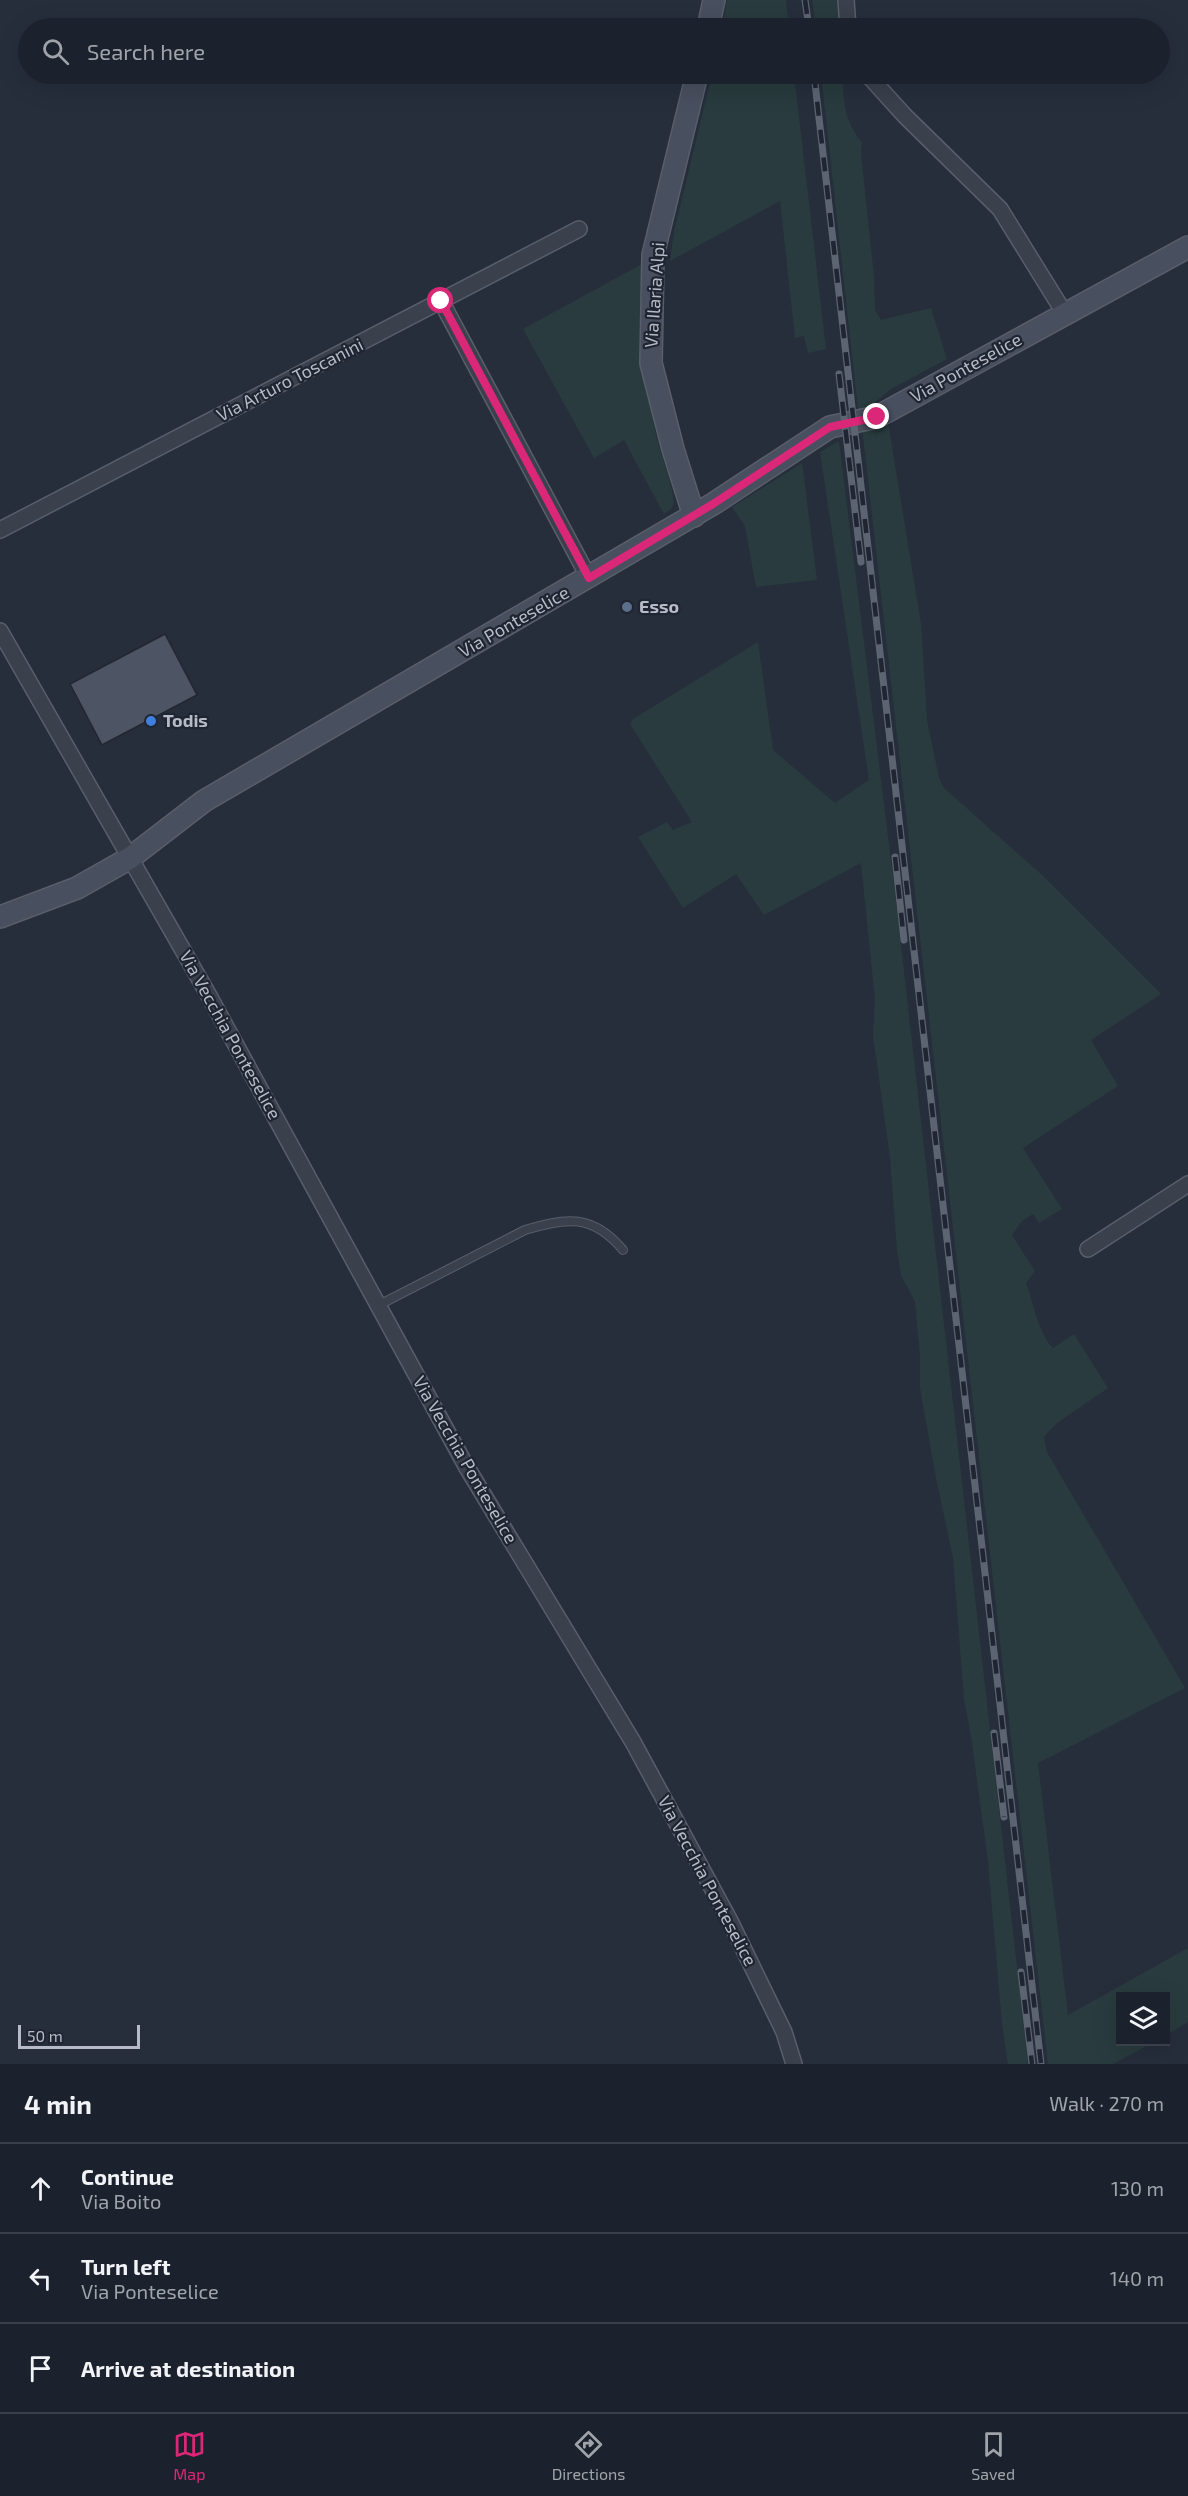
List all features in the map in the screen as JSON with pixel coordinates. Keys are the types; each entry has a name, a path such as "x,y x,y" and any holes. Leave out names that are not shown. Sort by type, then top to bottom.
{"street":[{"path":"710,18 714,0"},
{"path":"846,0 847,18"},
{"name":"Via Ilaria Alpi","path":"694,516 673,449 651,363 653,255 695,84"},
{"path":"876,84 905,116 1000,209 1065,314"},
{"name":"Via Arturo Toscanini","path":"0,530 579,229"},
{"name":"Via Ponteselice","path":"0,917 77,888 130,858 204,801 694,516 830,427 877,417 1188,247"},
{"path":"441,301 589,578"},
{"name":"Via Vecchia Ponteselice","path":"0,631 208,994 471,1474 633,1742 730,1921 784,2032 794,2064"},
{"path":"1088,1249 1188,1184"}],"lane":[{"path":"379,1305 525,1230 548,1223 573,1220 590,1223 615,1240 623,1250"}],"shaded area":[{"path":"727,0 786,0 788,18 724,18"},
{"path":"812,0 837,0 838,18 815,18"},
{"path":"710,84 795,84 826,349 808,353 804,336 795,338 780,201 670,261 674,232"},
{"path":"822,84 843,84 848,118 862,143 861,154 874,277 875,310 881,320 931,308 947,359 891,389 868,408 858,409"},
{"path":"642,264 641,305 644,365 656,436 674,503 671,509 664,514 624,440 594,458 523,329"},
{"path":"888,422 921,624 927,720 939,778 944,788 1042,875 1161,994 1091,1040 1118,1086 1023,1148 1062,1209 1039,1223 1033,1214 1022,1221 1012,1235 1035,1271 1026,1283 1039,1325 1047,1341 1053,1348 1074,1334 1108,1388 1057,1423 1044,1437 1047,1452 1185,1688 1038,1763 1068,2015 1188,1948 1188,2022 1170,2033 1170,1992 1116,1992 1116,2046 1147,2046 1113,2064 1048,2064 862,427"},
{"path":"839,441 896,901 1028,2064 1008,2064 1002,2024 988,1861 964,1699 953,1558 920,1388 915,1302 901,1275 897,1251 890,1158 873,1035 875,1000 861,863 764,915 736,874 683,908 638,837 667,822 673,830 692,822 630,724 633,719 758,642 773,750 835,803 869,780 820,452"},
{"path":"802,463 817,580 756,587 745,526 732,507"}],"building":[{"path":"165,634 197,695 102,745 70,684"}],"railway":[{"path":"805,0 808,18"},
{"path":"815,84 1041,2064"},
{"path":"839,374 861,562"},
{"path":"895,857 904,940"},
{"path":"994,1733 1004,1817"},
{"path":"1021,1972 1032,2064"}],"place":[{"name":"Esso","path":"627,607"},
{"name":"Todis","path":"151,721"}],"route":[{"path":"441,301 589,578 713,504 830,427 877,417"}]}
